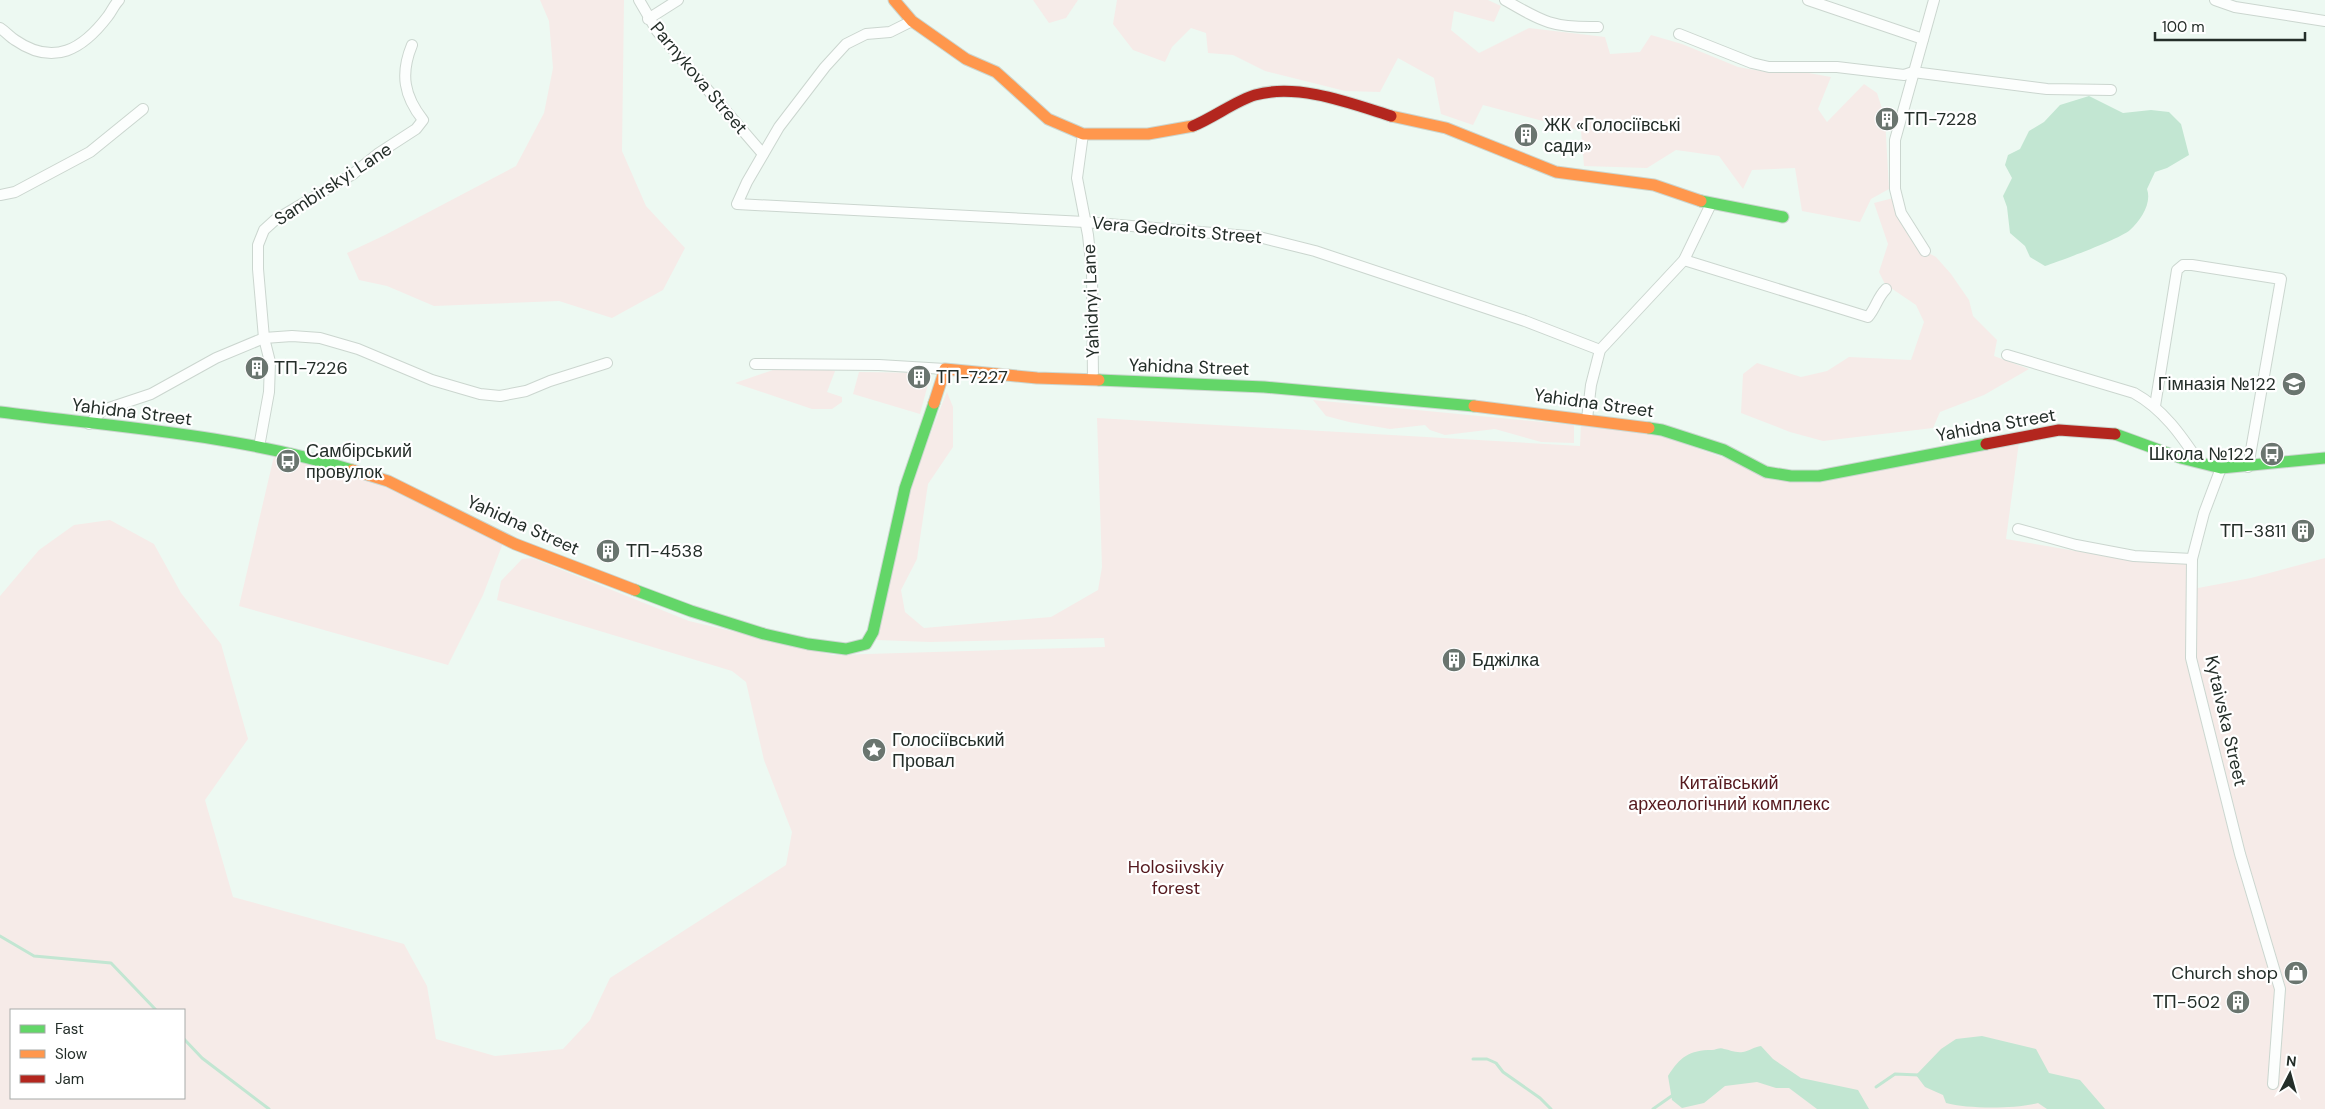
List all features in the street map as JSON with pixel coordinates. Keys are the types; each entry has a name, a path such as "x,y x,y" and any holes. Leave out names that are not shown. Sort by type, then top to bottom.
{"street":[{"path":"0,28 16,41 40,52 58,54 78,47 102,24 119,0"},
{"name":"Parnykova Street","path":"639,0 648,19 763,154"},
{"path":"648,19 678,0"},
{"path":"894,0 912,21 966,59 996,72 1048,119 1083,134 1148,134 1169,132 1194,126 1254,95 1278,91 1287,92 1330,99 1404,120 1461,132 1556,172 1654,184 1711,204 1783,217"},
{"path":"1505,0 1538,20 1568,28 1598,27"},
{"path":"1808,0 1922,39"},
{"path":"1925,251 1901,213 1895,189 1894,140 1934,0"},
{"path":"2215,0 2235,8 2325,21"},
{"path":"763,154 806,90 846,44 866,34 890,32 912,21"},
{"path":"1678,34 1752,63 1769,67 1837,68 1904,76 1913,72 2047,89 2111,90"},
{"name":"Sambirskyi Lane","path":"264,338 258,261 258,245 264,230 275,220 353,174 379,154 416,130 423,120 413,107 405,88 404,75 412,46"},
{"path":"0,195 15,192 90,152 143,109"},
{"name":"Yahidnyi Lane","path":"1083,134 1077,178 1092,272 1093,380"},
{"name":"Vera Gedroits Street","path":"763,154 737,204 1085,222 1259,237 1291,243 1525,321 1600,350"},
{"path":"1587,419 1591,384 1600,350 1684,260 1711,204"},
{"path":"1684,260 1868,317 1875,309 1878,297 1886,289"},
{"path":"2155,406 2177,270 2183,265 2192,265 2281,279 2248,467"},
{"path":"89,424 103,410 152,394 216,358 264,338 292,336 320,338 358,349 432,380 480,394 500,396 526,391 550,381 608,363"},
{"path":"259,447 269,392 270,362 264,338"},
{"path":"2008,355 2134,393 2155,406 2184,440 2199,462"},
{"name":"Yahidna Street","path":"755,364 863,364 944,369 1037,378 1313,391 1511,409 1662,430 1724,450 1766,472 1791,476 1819,476 2059,430 2104,432 2123,436 2221,468"},
{"name":"Yahidna Street","path":"0,412 189,436 300,454 388,481 515,544 691,611 764,634 846,649 866,644 873,632 905,488 944,369"},
{"path":"2221,468 2248,467 2325,458"},
{"name":"Kytaivska Street","path":"2221,468 2204,513 2192,560 2191,658 2240,854 2280,988 2273,1084"},
{"path":"2018,529 2076,545 2134,556 2192,560"}],"green space":[{"path":"540,0 624,0 622,151 646,206 685,248 663,290 612,318 559,301 434,306 387,286 359,280 347,253 516,166 544,113 553,68 549,21"},
{"path":"1033,0 1078,0 1066,18 1049,23"},
{"path":"1117,0 1488,0 1501,6 1494,22 1454,11 1451,30 1479,53 1529,28 1605,37 1610,54 1640,52 1651,35 1682,44 1738,67 1772,73 1803,72 1831,77 1818,109 1827,122 1864,84 1877,93 1885,118 1889,189 1871,199 1860,222 1802,211 1795,168 1752,170 1743,189 1719,156 1676,150 1647,168 1584,166 1581,131 1483,105 1473,125 1441,114 1434,78 1398,58 1380,92 1345,91 1265,71 1233,55 1208,53 1206,33 1191,28 1172,47 1165,62 1133,50 1113,24"},
{"path":"1897,197 1925,251 1936,257 1951,274 1969,300 1973,316 1997,340 1994,356 2029,369 1984,395 1940,412 1933,428 1823,441 1790,432 1741,413 1743,374 1757,363 1801,377 1827,371 1849,357 1911,360 1924,322 1916,305 1885,284 1879,272 1888,244 1874,203"},
{"path":"819,368 835,371 827,392 842,397 842,402 832,409 812,409 735,383 773,370"},
{"path":"859,372 931,373 920,414 853,394"},
{"path":"947,392 953,407 953,447 928,484 917,559 901,590 905,612 924,628 1051,617 1098,590 1102,567 1097,418 1580,446 1581,424 1664,437 1788,480 1810,483 2019,442 2006,539 2117,558 2196,565 2198,588 2251,578 2325,558 2325,1109 0,1109 0,596 39,550 74,525 110,520 154,544 181,593 221,644 248,739 205,800 233,897 404,944 427,986 436,1039 495,1056 563,1049 590,1020 610,978 786,865 792,832 764,760 746,682 732,671 497,600 501,581 522,559 532,558 689,621 833,655 1105,647 1104,638 930,642 877,640 893,557 923,453"},
{"path":"1313,400 1574,425 1574,443 1541,442 1495,429 1445,435 1430,430 1425,425 1390,429 1326,416"},
{"path":"274,456 332,467 361,477 391,489 503,543 483,595 448,665 239,606"}],"shaded area":[{"path":"2089,96 2123,113 2151,110 2169,112 2181,124 2189,155 2167,168 2155,172 2147,189 2147,205 2138,221 2130,230 2103,244 2045,266 2030,257 2025,246 2010,233 2007,207 2003,196 2012,178 2005,165 2008,155 2020,149 2029,131 2044,122 2060,105"},
{"path":"1982,1036 2036,1049 2049,1073 2080,1080 2105,1109 2047,1109 2038,1103 2005,1107 1955,1105 1946,1103 1943,1095 1925,1087 1916,1075 1941,1049 1956,1039"},
{"path":"1761,1046 1773,1059 1801,1078 1858,1090 1869,1109 1817,1109 1789,1088 1776,1088 1757,1082 1725,1086 1704,1103 1682,1108 1672,1100 1668,1076 1681,1059 1697,1051 1721,1048 1743,1052"}],"waterway":[{"path":"0,936 34,956 111,963 155,1009"},
{"path":"185,1040 202,1058 269,1109"},
{"path":"1473,1059 1487,1059 1496,1063 1503,1072 1540,1098 1551,1109"},
{"path":"1876,1087 1895,1074 1919,1075"},
{"path":"1653,1109 1673,1095"}],"traffic: fast":[{"path":"1701,201 1783,217"},
{"path":"1099,380 1264,387 1474,406"},
{"path":"635,590 691,611 764,634 808,644 846,649 866,644 873,632 905,488 934,403"},
{"path":"0,412 221,440 309,458 352,470"},
{"path":"1649,428 1662,430 1724,450 1766,472 1791,476 1819,476 1986,444"},
{"path":"2115,434 2181,458 2221,468 2325,458"}],"traffic: slow":[{"path":"894,0 912,21 966,59 996,72 1048,119 1083,134 1148,134 1193,126"},
{"path":"1391,116 1446,128 1556,172 1654,185 1701,201"},
{"path":"934,403 945,369 1037,378 1099,380"},
{"path":"1474,406 1649,428"},
{"path":"352,470 388,481 515,544 635,590"}],"traffic: jam":[{"path":"1193,126 1248,97 1289,91 1341,100 1391,116"},
{"path":"1986,444 2059,430 2115,434"}],"place":[{"name":"ТП-7228","path":"1887,119"},
{"name":"ЖК «Голосіївські сади»","path":"1526,135"},
{"name":"ТП-7226","path":"257,368"},
{"name":"ТП-7227","path":"919,377"},
{"name":"Гімназія №122","path":"2294,384"},
{"name":"Школа №122","path":"2272,454"},
{"name":"Самбірський провулок","path":"288,461"},
{"name":"ТП-3811","path":"2303,531"},
{"name":"ТП-4538","path":"608,551"},
{"name":"Бджілка","path":"1454,660"},
{"name":"Голосіївський Провал","path":"874,750"},
{"name":"Church shop","path":"2296,973"},
{"name":"ТП-502","path":"2238,1002"}],"park label":[{"name":"Китаївський археологічний комплекс","path":"1729,793"},
{"name":"Holosiivskiy forest","path":"1176,878"}]}
